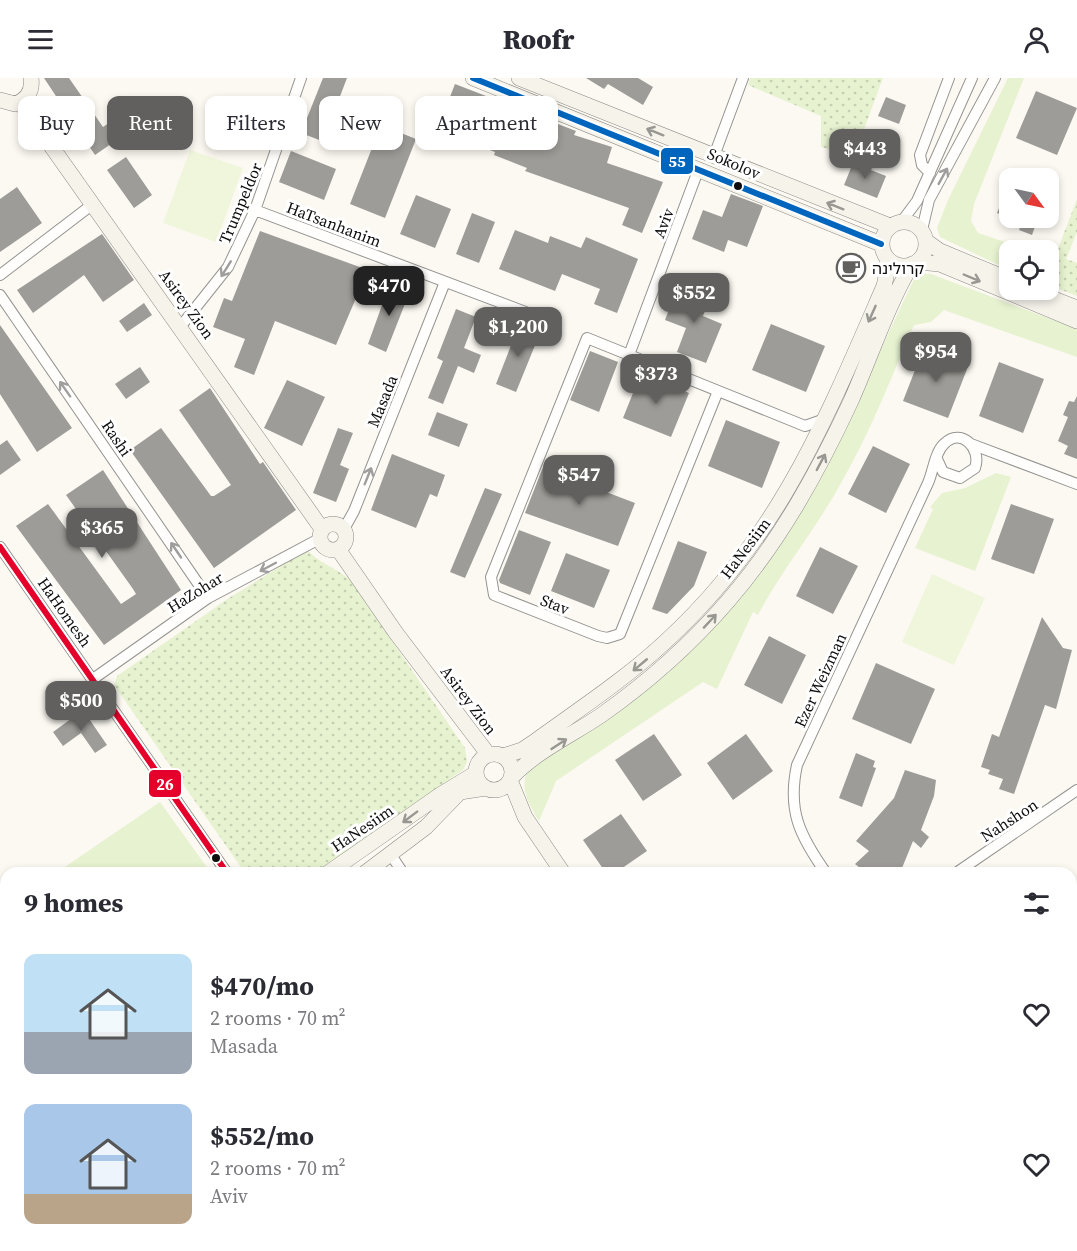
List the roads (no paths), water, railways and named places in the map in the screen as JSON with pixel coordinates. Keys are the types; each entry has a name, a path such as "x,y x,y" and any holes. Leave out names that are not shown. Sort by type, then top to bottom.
{"street":[{"path":"26,96 29,93 31,78"},
{"name":"Trumpeldor","path":"181,326 228,267 255,210 301,78"},
{"name":"Sokolov","path":"473,78 699,168 884,251"},
{"name":"Sokolov","path":"519,78 714,156 896,223"},
{"path":"714,156 743,78"},
{"path":"930,173 922,165 920,156 949,78"},
{"path":"972,78 917,201 883,234 884,251 896,265 940,264 1077,321"},
{"path":"915,263 925,252 924,236 929,200 995,78"},
{"path":"0,100 9,104 18,102"},
{"name":"Asirey Zion","path":"54,150 181,326 321,534"},
{"name":"Aviv","path":"629,355 699,168"},
{"path":"0,275 93,204"},
{"name":"HaTsanhanim","path":"255,210 536,316"},
{"path":"896,223 913,223 940,251 999,275"},
{"name":"HaNesiim","path":"495,755 528,746 616,683 692,617 763,530 792,485 814,444 884,286 887,277 884,251"},
{"name":"HaNesiim","path":"511,779 643,682 704,627 746,579 785,525 814,474 915,263"},
{"name":"Masada","path":"344,529 354,511 445,282"},
{"name":"Rashi","path":"0,295 208,598"},
{"path":"1057,300 1077,308"},
{"name":"Stav","path":"629,355 587,338 492,577 494,596 598,636 607,638 620,634 718,391"},
{"path":"629,355 806,426 814,444"},
{"path":"806,426 827,417"},
{"path":"1009,460 990,460 966,476 951,477 943,472 937,459 941,446 959,438 1009,460 1077,484"},
{"path":"971,444 977,455 975,468"},
{"name":"Ezer Weizman","path":"822,867 808,847 795,815 793,796 797,765 937,459"},
{"name":"Ezer Weizman","path":"919,501 932,486 951,477"},
{"path":"331,524 344,529 346,538 339,549 329,550 321,534 331,524"},
{"name":"HaZohar","path":"93,679 208,598 321,534"},
{"name":"HaHomesh","path":"0,547 223,867"},
{"name":"Asirey Zion","path":"339,549 396,633 495,755"},
{"path":"525,817 489,789 476,774 478,762 495,755 512,767 511,779 525,817 559,867"},
{"name":"HaNesiim","path":"337,867 440,795 476,774"},
{"path":"374,867 426,827 460,792 502,788 511,779"},
{"name":"Nahshon","path":"965,867 1077,790"},
{"path":"391,855 399,867"}],"place":[{"name":"קרולינה","path":"851,268"}]}
